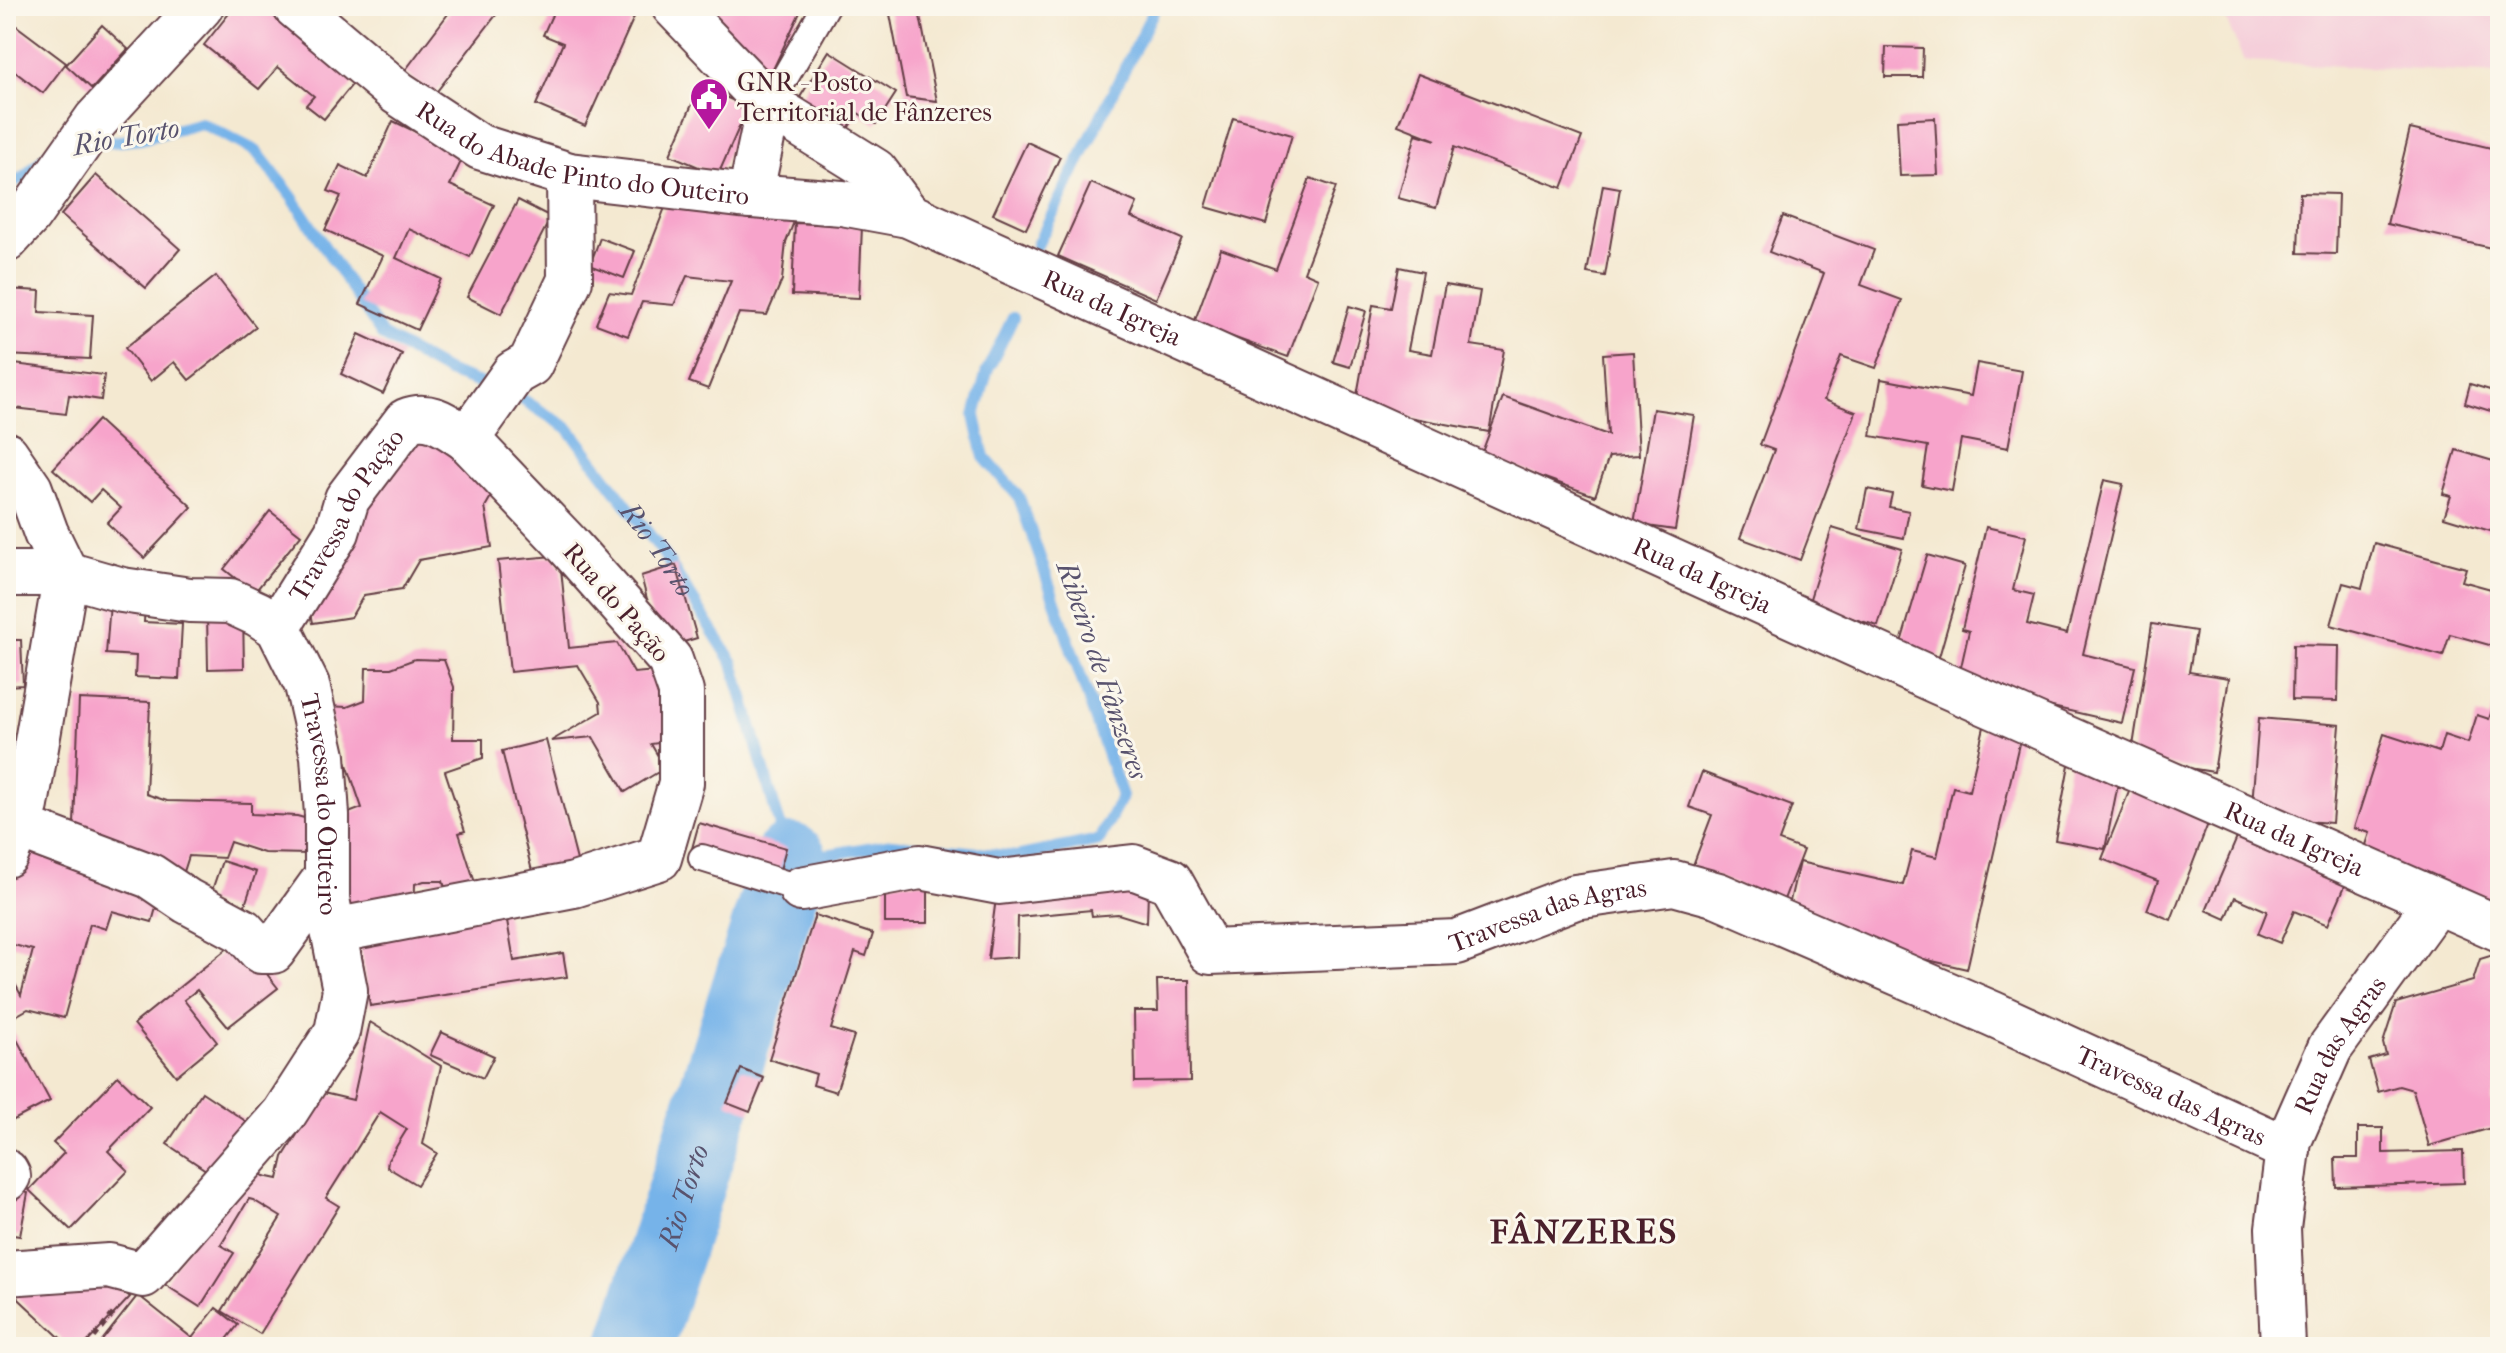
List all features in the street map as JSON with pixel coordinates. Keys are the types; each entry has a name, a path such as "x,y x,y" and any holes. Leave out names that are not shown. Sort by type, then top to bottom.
{"street":[{"path":"18,227 96,120 201,6"},
{"name":"Rua do Abade Pinto do Outeiro","path":"295,6 398,93 480,147 569,175 750,196 842,203 908,215"},
{"path":"674,6 769,105 875,171 908,215"},
{"path":"750,196 769,105"},
{"path":"467,439 514,378 570,280 569,175"},
{"name":"Rua da Igreja","path":"908,215 1938,682 2500,929"},
{"name":"Travessa do Pação","path":"278,627 337,532 347,499 406,421 418,416 437,420 467,439"},
{"name":"Rua do Pação","path":"333,931 574,885 659,858 681,783 681,692 670,660 567,544 467,439"},
{"path":"6,454 30,489 46,533 66,574 26,805 12,841 150,876 187,901 243,931 261,951 273,951 327,876"},
{"path":"6,574 66,574 122,590 190,600 230,601 278,627"},
{"name":"Travessa do Outeiro","path":"6,1273 109,1266 143,1275 284,1114 337,1032 345,990 327,899 323,756 307,685 278,627"},
{"name":"Travessa das Agras","path":"784,883 920,867 999,882 1133,867 1170,881 1210,952 1457,942 1575,897 1674,883 1732,901 1993,1014 2288,1149"},
{"name":"Rua das Agras","path":"2283,1347 2278,1228 2289,1141 2330,1048 2436,902"},
{"path":"6,1172 6,1179"}],"lane":[{"path":"769,105 826,6"},
{"path":"702,858 784,883"}],"shaded area":[{"path":"2220,6 2500,6 2500,74 2244,61"}],"building":[{"path":"235,6 276,6 360,75 324,119 306,105 314,96 278,67 259,89 204,45"},
{"path":"446,6 503,6 434,95 404,72 451,10"},
{"path":"556,6 566,6 582,13 585,6 616,6 635,15 585,126 536,105 563,43 543,35"},
{"path":"698,6 803,6 768,80"},
{"path":"876,6 918,6 937,101 906,97 889,9"},
{"path":"6,18 66,63 43,93 6,65"},
{"path":"102,25 128,49 92,89 66,65"},
{"path":"1886,47 1923,48 1922,77 1885,77"},
{"path":"829,51 896,93 876,124 858,113 845,133 797,102"},
{"path":"1418,74 1582,137 1562,188 1454,147 1436,208 1398,198 1416,134 1436,140 1398,125"},
{"name":"GNR - Posto Territorial de Fânzeres","path":"700,86 748,107 718,175 670,155"},
{"path":"1233,118 1292,135 1266,224 1206,207"},
{"path":"1935,118 1938,175 1900,176 1897,120"},
{"path":"393,121 464,155 450,185 494,205 470,257 409,229 396,258 441,279 417,330 360,304 383,256 325,230 341,196 328,191 340,165 367,178"},
{"path":"2410,129 2500,150 2500,250 2387,224"},
{"path":"1027,142 1060,157 1026,229 993,214"},
{"path":"96,175 180,249 146,288 61,215"},
{"path":"1310,178 1336,187 1304,272 1318,278 1288,357 1194,323 1221,249 1276,269"},
{"path":"1091,183 1137,203 1131,217 1182,239 1156,299 1058,256"},
{"path":"1603,185 1620,188 1605,276 1587,273"},
{"path":"2300,193 2338,194 2336,254 2298,253"},
{"path":"518,200 551,217 501,314 467,297"},
{"path":"666,205 795,219 786,242 782,280 767,315 739,313 708,389 689,382 731,281 687,276 674,305 642,302 628,336 596,324 609,292 631,295"},
{"path":"1783,216 1874,250 1861,285 1902,300 1876,368 1841,356 1824,400 1856,412 1800,560 1740,538 1774,450 1760,445 1824,273 1769,252"},
{"path":"795,223 862,226 859,298 792,295"},
{"path":"600,238 635,251 624,278 590,265"},
{"path":"1399,267 1423,272 1408,350 1432,354 1445,285 1480,291 1471,345 1504,350 1489,432 1355,407 1373,305 1391,308"},
{"path":"216,276 256,327 189,380 174,362 151,381 125,348"},
{"path":"6,289 40,291 39,312 93,315 90,359 6,355"},
{"path":"1349,306 1366,311 1350,367 1333,362"},
{"path":"359,334 402,354 383,394 341,374"},
{"path":"1633,352 1639,455 1609,457 1595,496 1481,455 1503,397 1608,435 1603,354"},
{"path":"6,363 104,375 101,400 69,395 66,414 6,407"},
{"path":"1977,363 2022,371 2008,448 1961,439 1952,491 1922,485 1928,446 1871,436 1881,379 1971,396"},
{"path":"2470,384 2500,393 2500,414 2465,403"},
{"path":"1653,409 1694,415 1675,530 1634,524"},
{"path":"98,420 192,507 144,558 107,523 121,508 101,490 90,502 53,469"},
{"path":"408,424 507,469 485,507 492,547 419,560 402,589 364,595 351,617 313,623 308,597"},
{"path":"2456,450 2500,463 2500,534 2444,517 2451,496 2443,494"},
{"path":"2104,480 2123,484 2083,654 2135,667 2122,723 1957,685 1969,631 1962,629 1986,527 2026,536 2013,590 2034,595 2027,624 2067,634"},
{"path":"1867,489 1892,494 1889,507 1909,511 1904,538 1859,529"},
{"path":"270,511 301,535 254,593 224,569"},
{"path":"1832,528 1902,549 1878,626 1808,605"},
{"path":"2374,543 2466,568 2462,581 2491,589 2500,560 2500,648 2450,634 2443,656 2331,625 2343,583 2362,588"},
{"path":"1927,555 1965,566 1939,657 1900,646"},
{"path":"553,556 561,569 569,648 617,643 634,673 667,670 673,741 651,744 665,768 625,792 593,737 551,741 601,712 600,702 578,665 510,672 498,561"},
{"path":"676,565 697,638 660,649 641,576"},
{"path":"110,603 145,606 144,622 182,624 179,679 135,677 136,656 106,654"},
{"path":"207,613 243,613 244,668 208,669"},
{"path":"2152,624 2196,631 2189,672 2229,678 2214,772 2131,759"},
{"path":"6,640 21,640 23,685 6,686"},
{"path":"2293,645 2339,646 2338,701 2292,700"},
{"path":"415,659 444,660 454,687 453,739 483,739 483,758 445,771 465,831 459,833 479,895 450,905 443,881 424,881 415,884 414,914 344,913 346,814 362,808 327,706 347,707 365,700 366,668 391,668"},
{"path":"2500,687 2500,908 2360,863 2370,833 2354,828 2384,734 2439,752 2444,735 2468,743 2477,715 2489,719"},
{"path":"79,699 150,702 146,794 167,801 251,803 251,814 297,816 315,821 309,854 264,853 230,842 224,858 189,856 181,881 73,849"},
{"path":"1987,714 2024,722 1967,969 1784,927 1799,862 1903,885 1912,851 1937,857 1953,787 1969,791"},
{"path":"2259,718 2340,725 2332,823 2251,817"},
{"path":"546,740 580,872 535,883 502,751"},
{"path":"2071,754 2122,764 2105,849 2055,840"},
{"path":"1702,772 1792,806 1779,841 1803,850 1783,902 1692,868 1712,815 1689,807"},
{"path":"2135,777 2214,808 2171,920 2147,910 2158,881 2102,859"},
{"path":"699,823 786,848 778,877 691,852"},
{"path":"2242,826 2351,872 2328,925 2294,911 2280,943 2258,934 2267,911 2235,897 2226,919 2206,910"},
{"path":"18,844 163,883 152,922 112,911 106,929 90,924 64,1018 28,1009 7,1021 50,1101 6,1124 6,967 21,995 33,950 6,943 6,887"},
{"path":"222,861 256,872 242,914 208,902"},
{"path":"885,882 928,882 928,923 885,923"},
{"path":"1119,882 1148,890 1147,923 1118,914 1092,916 1091,910 1018,917 1017,957 988,959 996,898"},
{"path":"505,909 514,961 563,953 567,977 370,1006 358,933"},
{"path":"815,915 873,934 866,956 855,952 831,1029 854,1036 836,1092 813,1085 816,1074 769,1059"},
{"path":"239,939 278,988 228,1027 197,990 184,1000 217,1042 176,1076 134,1024"},
{"path":"2500,953 2500,1078 2491,1100 2498,1126 2429,1146 2413,1090 2399,1086 2378,1092 2369,1060 2386,1055 2383,1043 2396,1003 2473,981 2480,959"},
{"path":"1157,980 1189,980 1190,1081 1135,1082 1134,1011 1158,1011"},
{"path":"370,1022 441,1066 423,1144 437,1153 417,1185 387,1167 407,1129 380,1112 326,1198 339,1206 260,1334 222,1311 281,1217 253,1200 249,1199 221,1245 234,1253 200,1307 164,1284 241,1162 264,1176 278,1179 283,1157 323,1093 353,1100"},
{"path":"441,1032 494,1056 483,1078 430,1055"},
{"path":"741,1069 764,1078 750,1112 727,1103"},
{"path":"118,1076 150,1107 108,1151 128,1171 71,1230 29,1190 64,1153 53,1143"},
{"path":"202,1092 253,1126 218,1178 167,1144"},
{"path":"2358,1128 2383,1128 2383,1153 2463,1151 2464,1183 2336,1187 2335,1158 2358,1158"},
{"path":"6,1189 28,1193 20,1236 6,1234"},
{"path":"82,1252 130,1297 83,1347 70,1347 6,1287 18,1268 44,1293"},
{"path":"138,1295 192,1338 216,1308 238,1325 221,1347 97,1347"}],"waterway":[{"name":"Ribeiro de Fânzeres","path":"1037,245 1156,6"},
{"name":"Rio Torto","path":"92,144 141,139 201,123 256,151 292,197 382,335 448,372 517,396 568,428 661,550 733,663 790,861 892,844 1016,857 1099,840 1122,796 1019,497 984,457 975,416 987,371 1013,318"},
{"name":"Rio Torto","path":"6,183 23,178 51,151"},
{"name":"Rio Torto","path":"635,1347 790,861"}],"place":[{"name":"GNR - Posto Territorial de Fânzeres","path":"709,131"}],"district":[{"name":"FÂNZERES","path":"1584,1231"}]}
